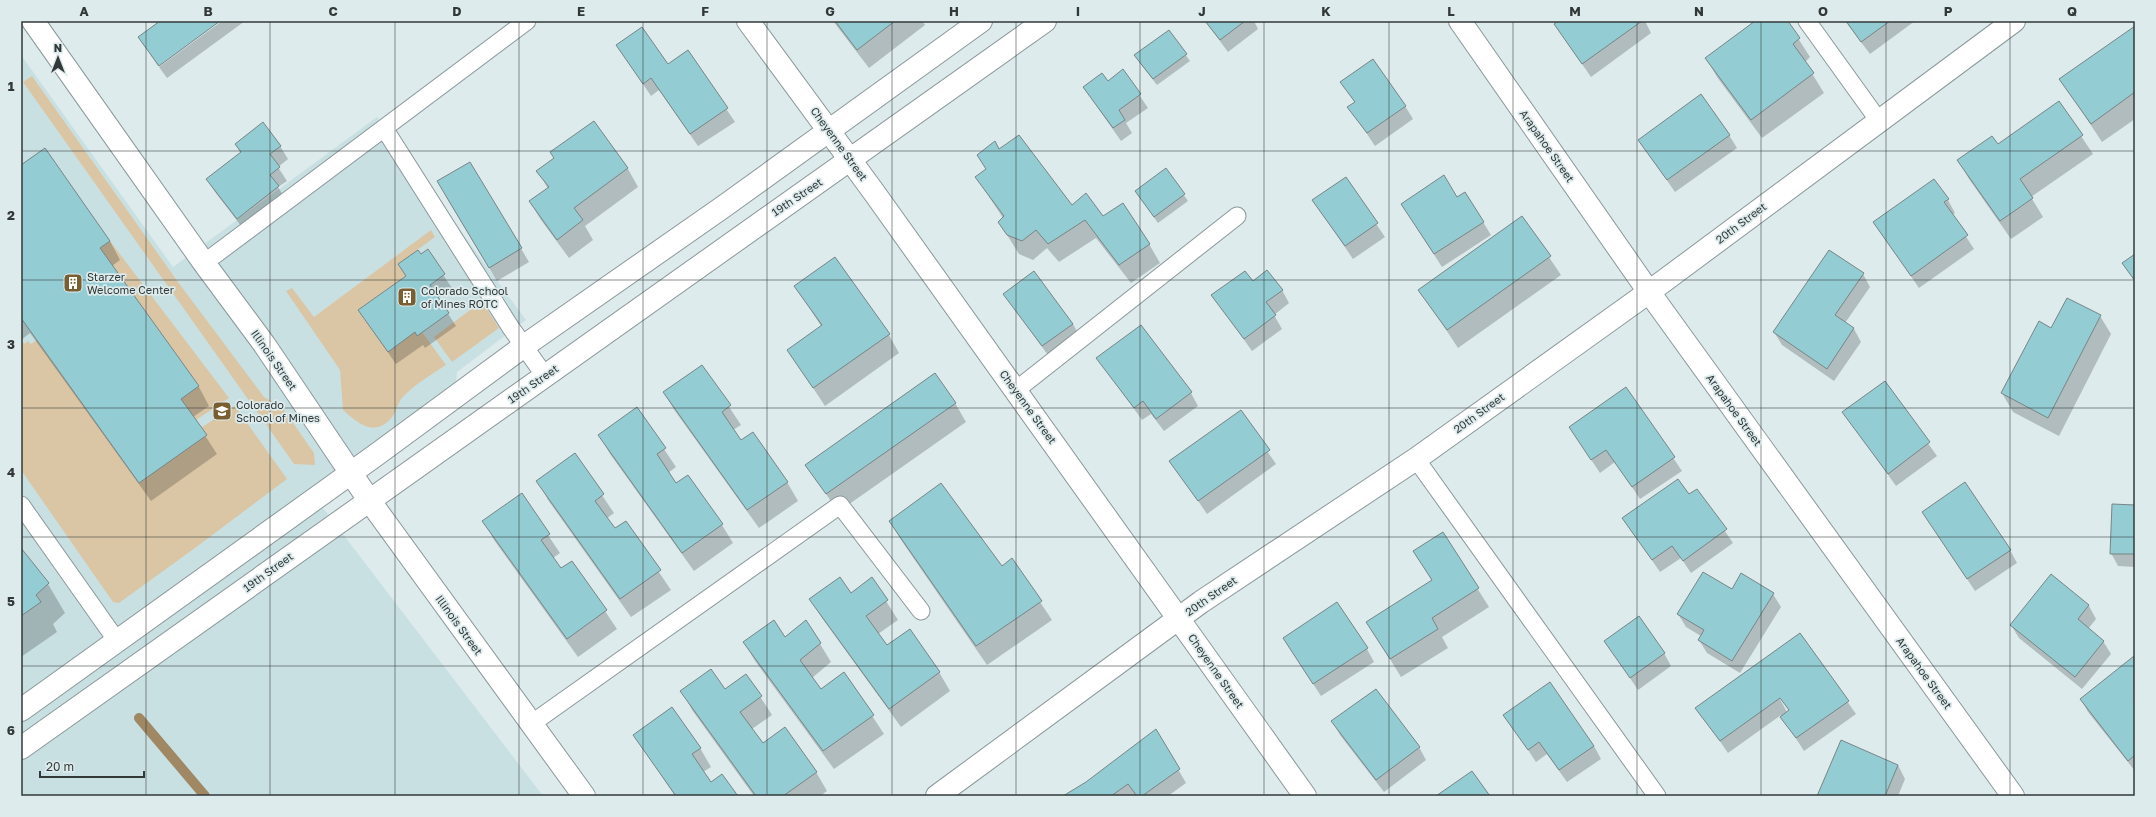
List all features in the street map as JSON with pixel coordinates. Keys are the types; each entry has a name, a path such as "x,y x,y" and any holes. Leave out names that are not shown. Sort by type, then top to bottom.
{"street":[{"name":"Illinois Street","path":"33,21 204,263 264,344 369,500 584,796"},
{"name":"Cheyenne Street","path":"748,21 829,130 1016,390 1305,796"},
{"path":"21,710 524,346 723,207 981,21"},
{"name":"19th Street","path":"21,748 1045,21"},
{"name":"Arapahoe Street","path":"1460,21 1649,292 2012,796"},
{"name":"20th Street","path":"937,796 1201,602 1416,458 1649,292 2014,21"}],"lane":[{"path":"204,263 527,21"},
{"path":"1807,21 1879,121"},
{"path":"384,128 511,328 545,376"},
{"path":"1016,390 1237,216"},
{"path":"1416,458 1656,796"},
{"path":"21,505 117,641"},
{"path":"531,724 840,505 921,611"}],"shaded area":[{"name":"Colorado School of Mines","path":"21,55 173,267 377,117 526,320 457,372 456,382 451,389 310,491 543,796 21,796"},
{"path":"32,76 178,282 264,397 282,407 314,453 315,465 294,464 23,82"},
{"path":"431,230 435,237 398,264 406,276 359,309 388,352 415,332 417,336 422,332 446,365 422,380 411,389 401,399 393,416 386,423 374,428 368,427 355,420 343,410 340,370 286,291 292,288 314,317"},
{"path":"110,241 229,398 196,420 181,399 199,386 100,248"},
{"path":"482,301 499,328 452,362 434,337"},
{"path":"37,340 139,483 207,435 202,427 235,406 287,479 119,603 113,602 21,470 21,343 23,342 24,344 28,341 31,344"}],"building":[{"path":"160,21 220,21 159,66 138,37"},
{"path":"835,21 895,21 857,50"},
{"path":"1205,21 1245,21 1220,40"},
{"path":"1558,21 1642,21 1582,64 1554,24"},
{"path":"1755,21 1788,21 1800,38 1793,44 1814,73 1751,120 1705,58"},
{"path":"1846,21 1890,21 1861,42"},
{"path":"2135,26 2135,92 2091,124 2059,79"},
{"path":"642,27 668,64 688,50 728,108 690,134 651,78 643,84 616,45"},
{"path":"1169,30 1187,54 1153,79 1134,55"},
{"path":"1373,59 1406,106 1367,133 1347,107 1355,102 1340,82"},
{"path":"1123,69 1141,94 1119,110 1125,120 1113,128 1083,87 1102,73 1108,81"},
{"path":"1701,94 1730,135 1667,180 1638,140"},
{"path":"2059,101 2083,135 2020,179 2033,198 2000,221 1957,160 1992,136 1998,144"},
{"path":"594,121 628,168 574,208 583,220 557,240 529,201 549,187 536,171 554,158 550,152"},
{"path":"263,122 281,146 270,154 280,167 270,175 279,186 237,219 206,179 241,152 235,144"},
{"path":"1019,135 1072,205 1086,193 1103,216 1123,203 1150,244 1119,265 1085,220 1048,244 1036,230 1022,241 1007,235 998,222 1004,216 975,177 986,169 977,155 995,141 999,149"},
{"name":"Starzer Welcome Center","path":"45,148 110,241 100,248 199,386 181,399 207,435 139,483 21,318 21,165"},
{"path":"470,162 522,248 489,268 437,181"},
{"path":"1166,168 1185,194 1154,217 1135,191"},
{"path":"1444,175 1457,197 1465,192 1484,222 1434,254 1401,204"},
{"path":"1346,177 1378,223 1345,246 1312,200"},
{"path":"1934,179 1949,199 1944,202 1968,235 1911,276 1873,222"},
{"path":"1522,216 1551,256 1447,330 1418,290"},
{"name":"Colorado School of Mines ROTC","path":"428,249 445,274 430,285 449,313 417,336 415,332 388,352 358,310 406,276 398,264 418,250 421,254"},
{"path":"1829,250 1864,273 1835,315 1854,328 1827,369 1773,332"},
{"path":"2135,254 2135,281 2122,263"},
{"path":"835,257 890,334 813,388 787,350 822,325 794,286"},
{"path":"1267,270 1283,290 1266,302 1276,315 1244,339 1211,295 1245,271 1253,281"},
{"path":"1034,271 1073,324 1042,346 1003,294"},
{"path":"2067,298 2101,315 2048,418 2001,393 2039,321 2051,328"},
{"path":"1141,325 1192,392 1156,419 1143,401 1134,408 1096,358"},
{"path":"702,365 731,405 722,412 741,440 753,432 788,482 747,510 663,392"},
{"path":"935,373 956,403 826,494 805,465"},
{"path":"1885,381 1930,442 1888,474 1842,412"},
{"path":"1626,387 1675,457 1632,487 1606,450 1591,460 1569,427"},
{"path":"637,407 666,448 657,454 676,483 688,475 723,524 682,553 598,435"},
{"path":"1241,410 1270,450 1198,501 1169,461"},
{"path":"575,453 604,494 595,501 615,528 626,521 661,570 620,599 536,481"},
{"path":"1678,479 1689,494 1697,489 1727,529 1683,561 1672,546 1652,560 1622,518"},
{"path":"1965,482 2011,550 1967,579 1922,512"},
{"path":"941,483 1002,566 1012,558 1042,601 976,646 889,521"},
{"path":"522,493 550,534 541,540 561,568 572,561 607,610 567,639 482,521"},
{"path":"2112,504 2135,505 2135,554 2110,554"},
{"path":"1443,532 1479,588 1432,618 1438,629 1390,659 1366,622 1432,580 1413,551"},
{"path":"21,548 49,583 36,595 41,602 21,616"},
{"path":"1703,572 1732,589 1741,573 1774,593 1732,661 1698,640 1704,630 1677,614"},
{"path":"2051,574 2089,605 2078,619 2104,641 2075,677 2010,625"},
{"path":"840,577 851,593 872,577 888,600 866,616 887,645 910,629 940,672 889,709 809,599"},
{"path":"1337,602 1368,648 1313,684 1283,638"},
{"path":"1639,616 1665,653 1630,678 1604,641"},
{"path":"774,620 785,637 806,620 821,643 800,660 821,689 844,672 874,715 823,751 743,642"},
{"path":"1800,633 1849,701 1796,738 1780,717 1789,710 1780,698 1720,741 1695,708"},
{"path":"2134,656 2135,755 2128,761 2080,699"},
{"path":"711,669 725,689 746,674 762,696 740,712 763,743 785,727 817,772 783,796 756,796 680,691"},
{"path":"1550,682 1594,746 1559,770 1539,742 1528,750 1503,715"},
{"path":"1376,689 1420,747 1376,780 1331,721"},
{"path":"672,707 701,748 692,754 711,782 722,774 738,796 676,796 633,735"},
{"path":"1156,729 1180,769 1142,796 1137,796 1128,784 1111,796 1063,796 1086,782"},
{"path":"1841,740 1898,765 1885,796 1817,796"},
{"path":"1472,771 1490,796 1436,796"}],"waterway":[{"path":"139,718 205,796"}],"place":[{"name":"Starzer Welcome Center","path":"73,283"},
{"name":"Colorado School of Mines ROTC","path":"407,297"},
{"name":"Colorado School of Mines","path":"222,411"}]}
